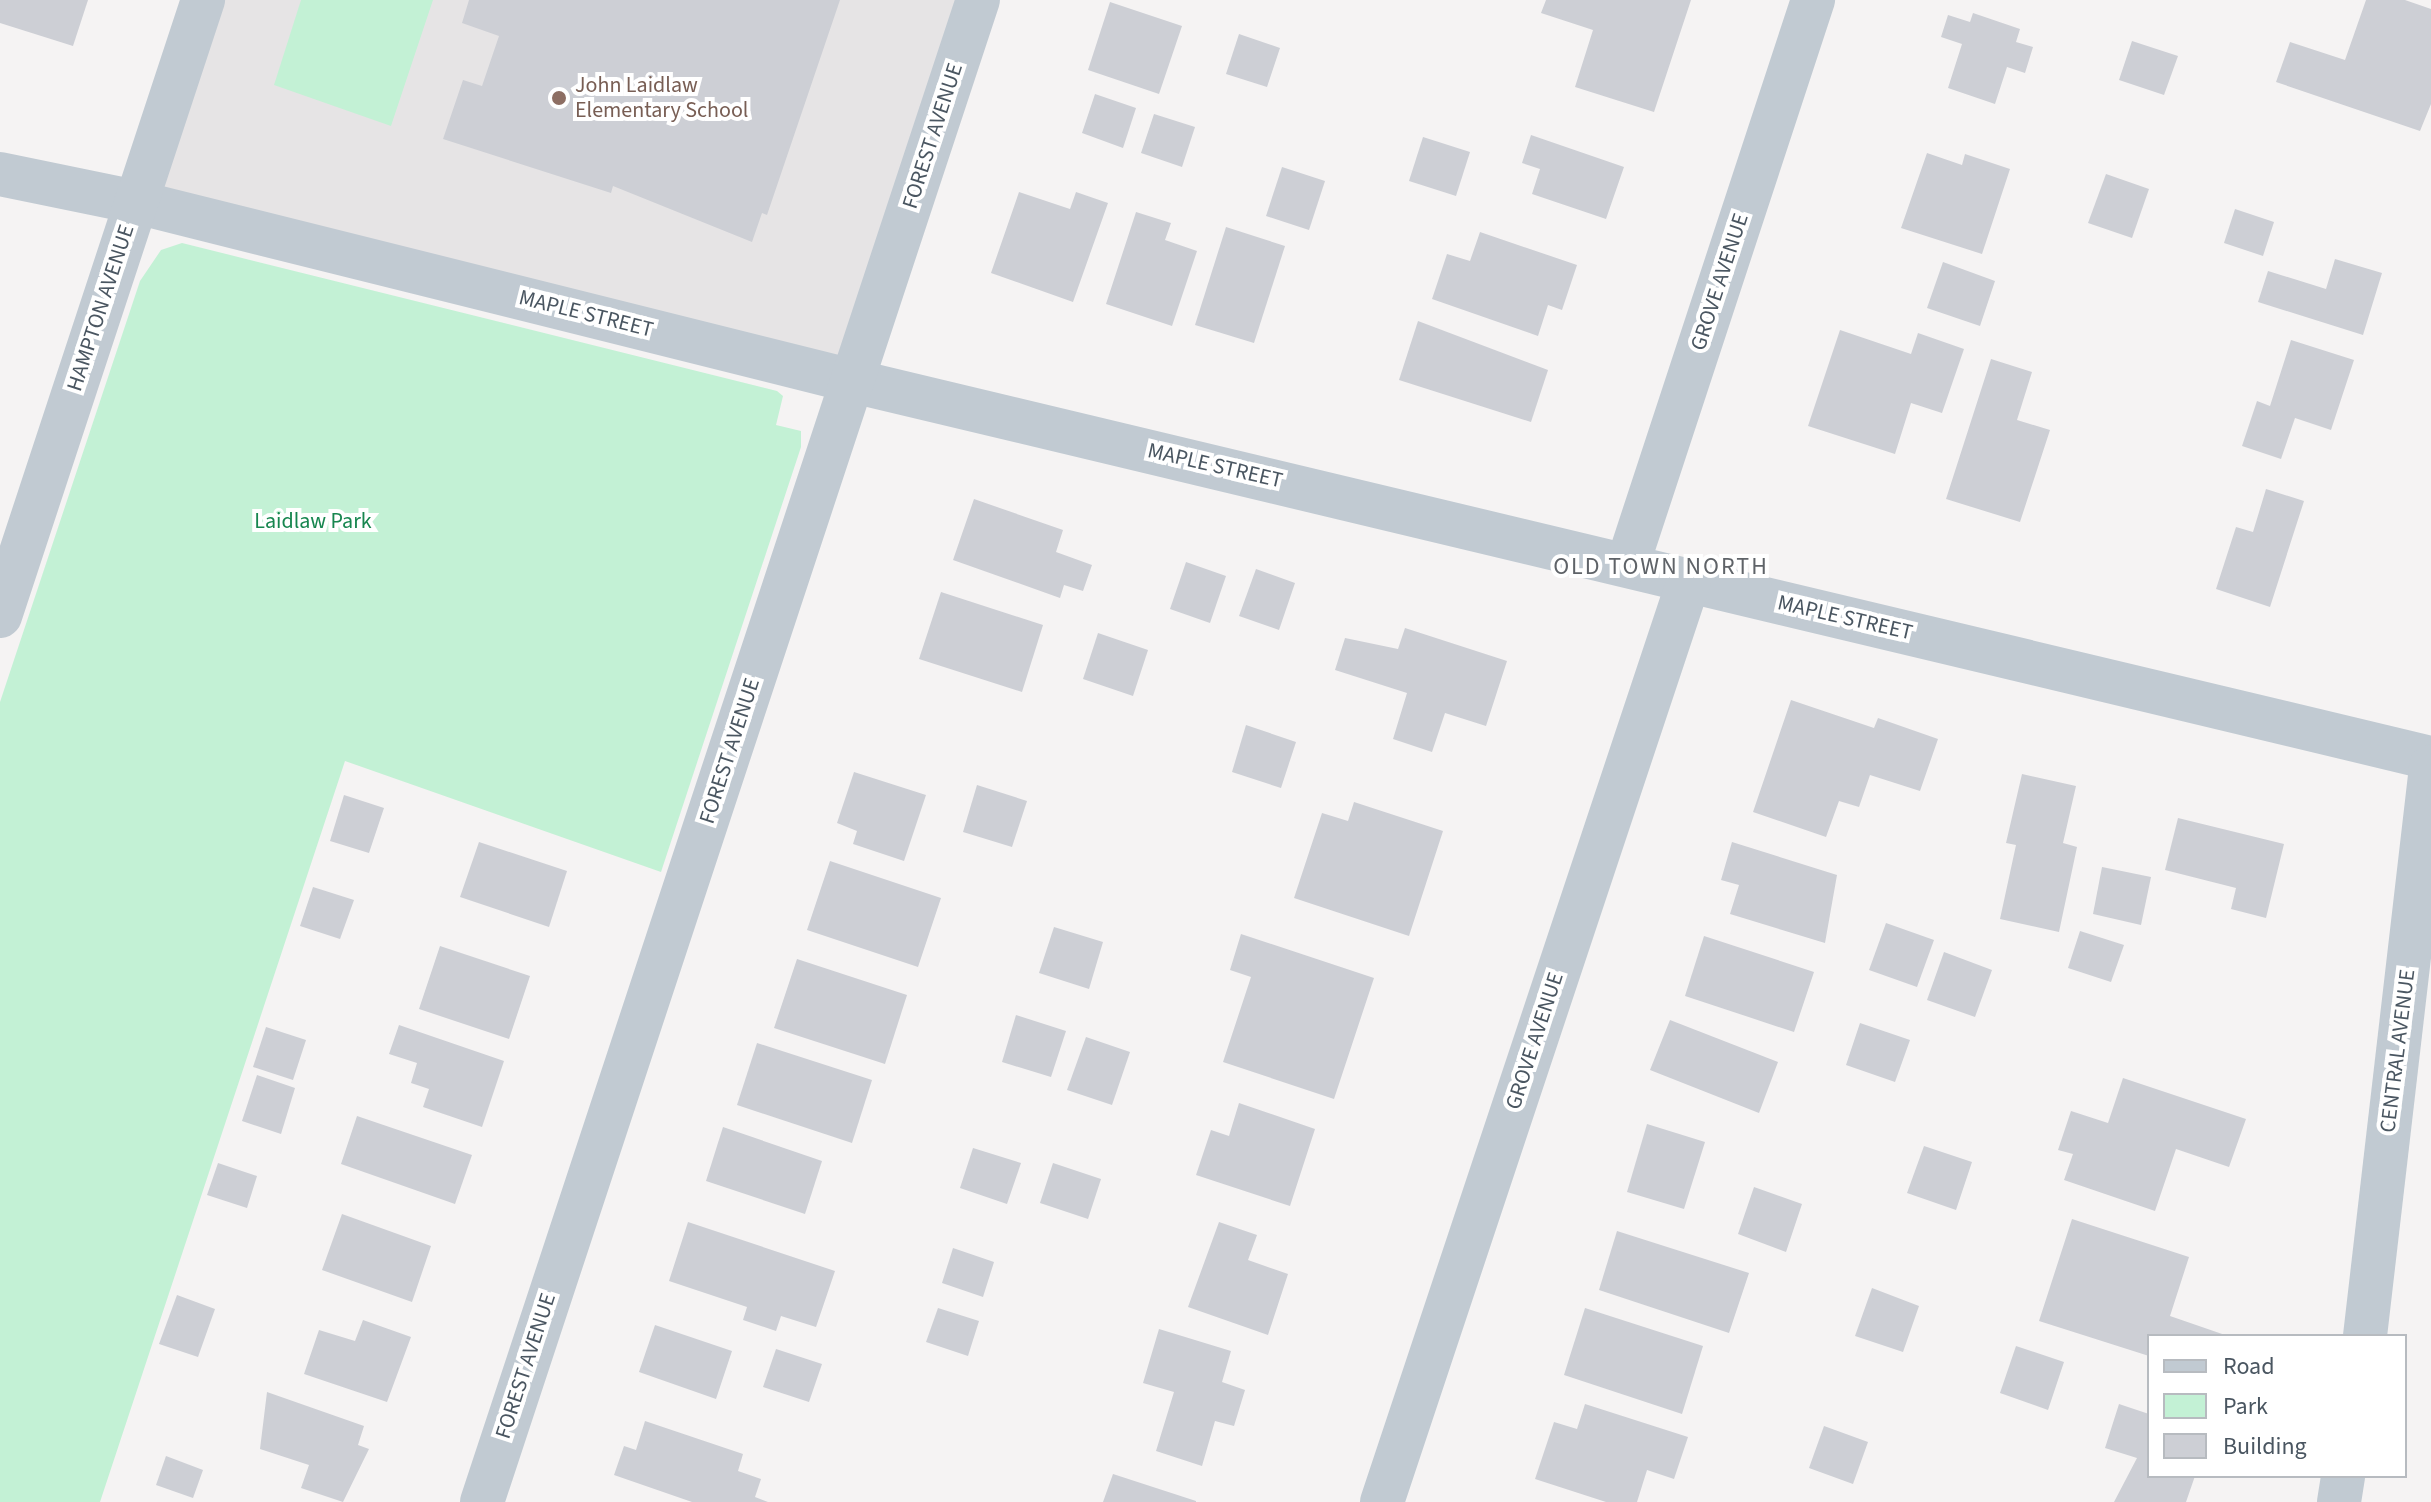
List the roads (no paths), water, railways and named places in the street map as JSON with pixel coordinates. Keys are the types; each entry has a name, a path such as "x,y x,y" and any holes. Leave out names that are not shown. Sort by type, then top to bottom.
{"street":[{"name":"HAMPTON AVENUE","path":"0,616 203,0"},
{"name":"FOREST AVENUE","path":"482,1502 978,0"},
{"name":"GROVE AVENUE","path":"1628,563 1813,0"},
{"name":"MAPLE STREET","path":"0,174 136,202 853,381 1628,563 2431,758"},
{"name":"GROVE AVENUE","path":"1382,1502 1689,580"},
{"name":"CENTRAL AVENUE","path":"2365,1334 2431,767"},
{"path":"2339,1502 2343,1478"}],"place":[{"name":"John Laidlaw Elementary School","path":"559,98"}],"district":[{"name":"OLD TOWN NORTH","path":"1661,567"}],"park label":[{"name":"Laidlaw Park","path":"313,522"}]}
